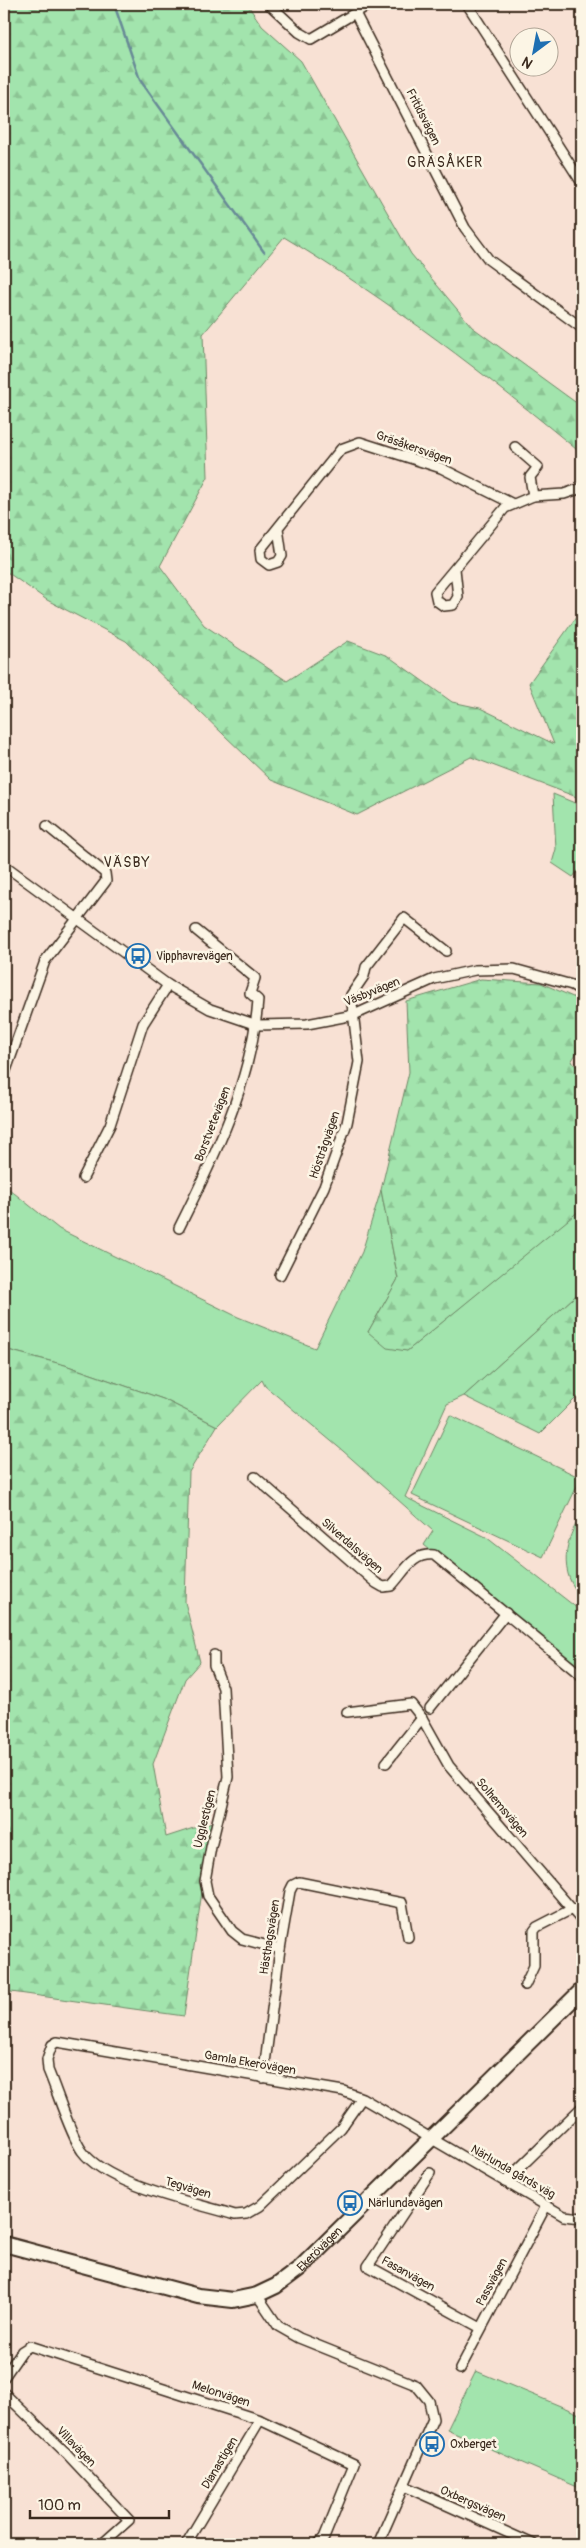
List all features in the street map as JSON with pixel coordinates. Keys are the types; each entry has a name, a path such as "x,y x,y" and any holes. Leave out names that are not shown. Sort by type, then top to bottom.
{"main road":[{"name":"Ekerövägen","path":"4,2244 198,2296 233,2300 257,2295 276,2286 300,2268 433,2139 582,1990"}],"street":[{"path":"269,4 293,27 311,40 370,4"},
{"path":"467,4 582,183"},
{"name":"Fritidsvägen","path":"356,13 465,228 489,260 582,328"},
{"name":"Gräsåkersvägen","path":"278,528 341,449 360,442 441,468 514,504"},
{"path":"515,448 538,467 530,477 533,496"},
{"path":"455,569 505,508 533,496 564,494 582,488"},
{"path":"4,1076 45,961 106,881 105,873 47,826"},
{"name":"Väsbyvägen","path":"4,865 168,985 210,1009 256,1025 307,1024 354,1015 434,978 475,970 514,969 572,985 582,991"},
{"name":"Höstrågvägen","path":"280,1275 324,1187 347,1123 359,1062 351,995 364,976 366,967 404,918 446,951"},
{"name":"Borstvetevägen","path":"179,1228 209,1168 237,1100 256,1025 258,1000 250,993 255,978 196,930"},
{"path":"83,1178 110,1125 143,1024 168,985"},
{"name":"Silverdalsvägen","path":"255,1477 376,1583 383,1587 391,1586 413,1559 424,1554 434,1556 582,1676"},
{"path":"430,1708 506,1613"},
{"name":"Ugglestigen","path":"214,1655 214,1665 223,1688 228,1777 209,1856 205,1881 208,1896 232,1931 242,1939 280,1949"},
{"name":"Solhemsvägen","path":"346,1712 411,1704 422,1718 450,1766 582,1921"},
{"path":"386,1763 422,1718"},
{"name":"Hästhagsvägen","path":"263,2078 280,1949 290,1891 293,1885 299,1882 402,1904 408,1937"},
{"path":"525,1985 534,1966 534,1931 537,1926 572,1909"},
{"name":"Gamla Ekerövägen","path":"52,2045 57,2042 343,2091 362,2098 433,2139"},
{"name":"Tegvägen","path":"52,2045 47,2059 48,2070 80,2148 90,2161 117,2178 137,2186 235,2215 246,2214 260,2206 341,2128 362,2098"},
{"path":"505,2182 582,2106"},
{"name":"Närlunda gårds väg","path":"433,2139 564,2216 582,2218"},
{"name":"Fasanvägen","path":"430,2173 368,2266 481,2328"},
{"name":"Passvägen","path":"460,2369 546,2206"},
{"path":"257,2295 278,2326 299,2338 416,2385 429,2401 433,2419 378,2544"},
{"name":"Melonvägen","path":"4,2378 22,2351 30,2346 260,2420 354,2464 324,2538 318,2544"},
{"name":"Villavägen","path":"4,2393 66,2453 129,2520 102,2544"},
{"name":"Dianastigen","path":"186,2544 260,2420"},
{"name":"Oxbergsvägen","path":"404,2486 533,2544"}],"green space":[{"path":"4,4 247,4 262,26 301,61 411,254 472,327 582,407 582,454 511,396 400,313 284,237 203,334 208,477 160,566 204,625 287,681 348,641 388,656 452,702 480,708 554,744 529,683 582,609 582,799 471,757 357,815 271,780 126,641 47,600 4,570"},
{"path":"553,794 582,806 582,866 573,877 552,863 556,849"},
{"path":"481,979 541,983 582,1001 582,1044 571,1062 582,1070 582,1213 579,1211 407,1351 387,1348 368,1332 398,1279 381,1190 409,1072 406,1001"},
{"path":"4,1185 59,1229 238,1317 315,1348 362,1252 381,1190 398,1279 368,1332 407,1351 579,1210 582,1213 582,1290 464,1396 447,1404 405,1497 486,1537 582,1612 582,1676 424,1545 433,1531 343,1451 265,1386 262,1380 217,1426 163,1399 65,1365 4,1349"},
{"path":"582,1290 582,1399 577,1397 540,1434 464,1396"},
{"path":"4,1349 65,1365 163,1399 217,1426 189,1472 185,1602 200,1662 185,1679 153,1764 166,1837 212,1822 184,2016 4,1991"},
{"path":"450,1415 581,1478 543,1557 412,1495"},
{"path":"582,1516 582,1596 574,1588 569,1578 566,1556 571,1535"},
{"path":"476,2371 582,2415 582,2489 447,2430"}],"waterway":[{"path":"114,4 140,80 264,252"}],"place":[{"name":"Vipphavrevägen","path":"138,956"},
{"name":"Närlundavägen","path":"350,2203"},
{"name":"Oxberget","path":"432,2444"}],"district":[{"name":"GRÄSÅKER","path":"445,162"},
{"name":"VÄSBY","path":"127,862"}]}
